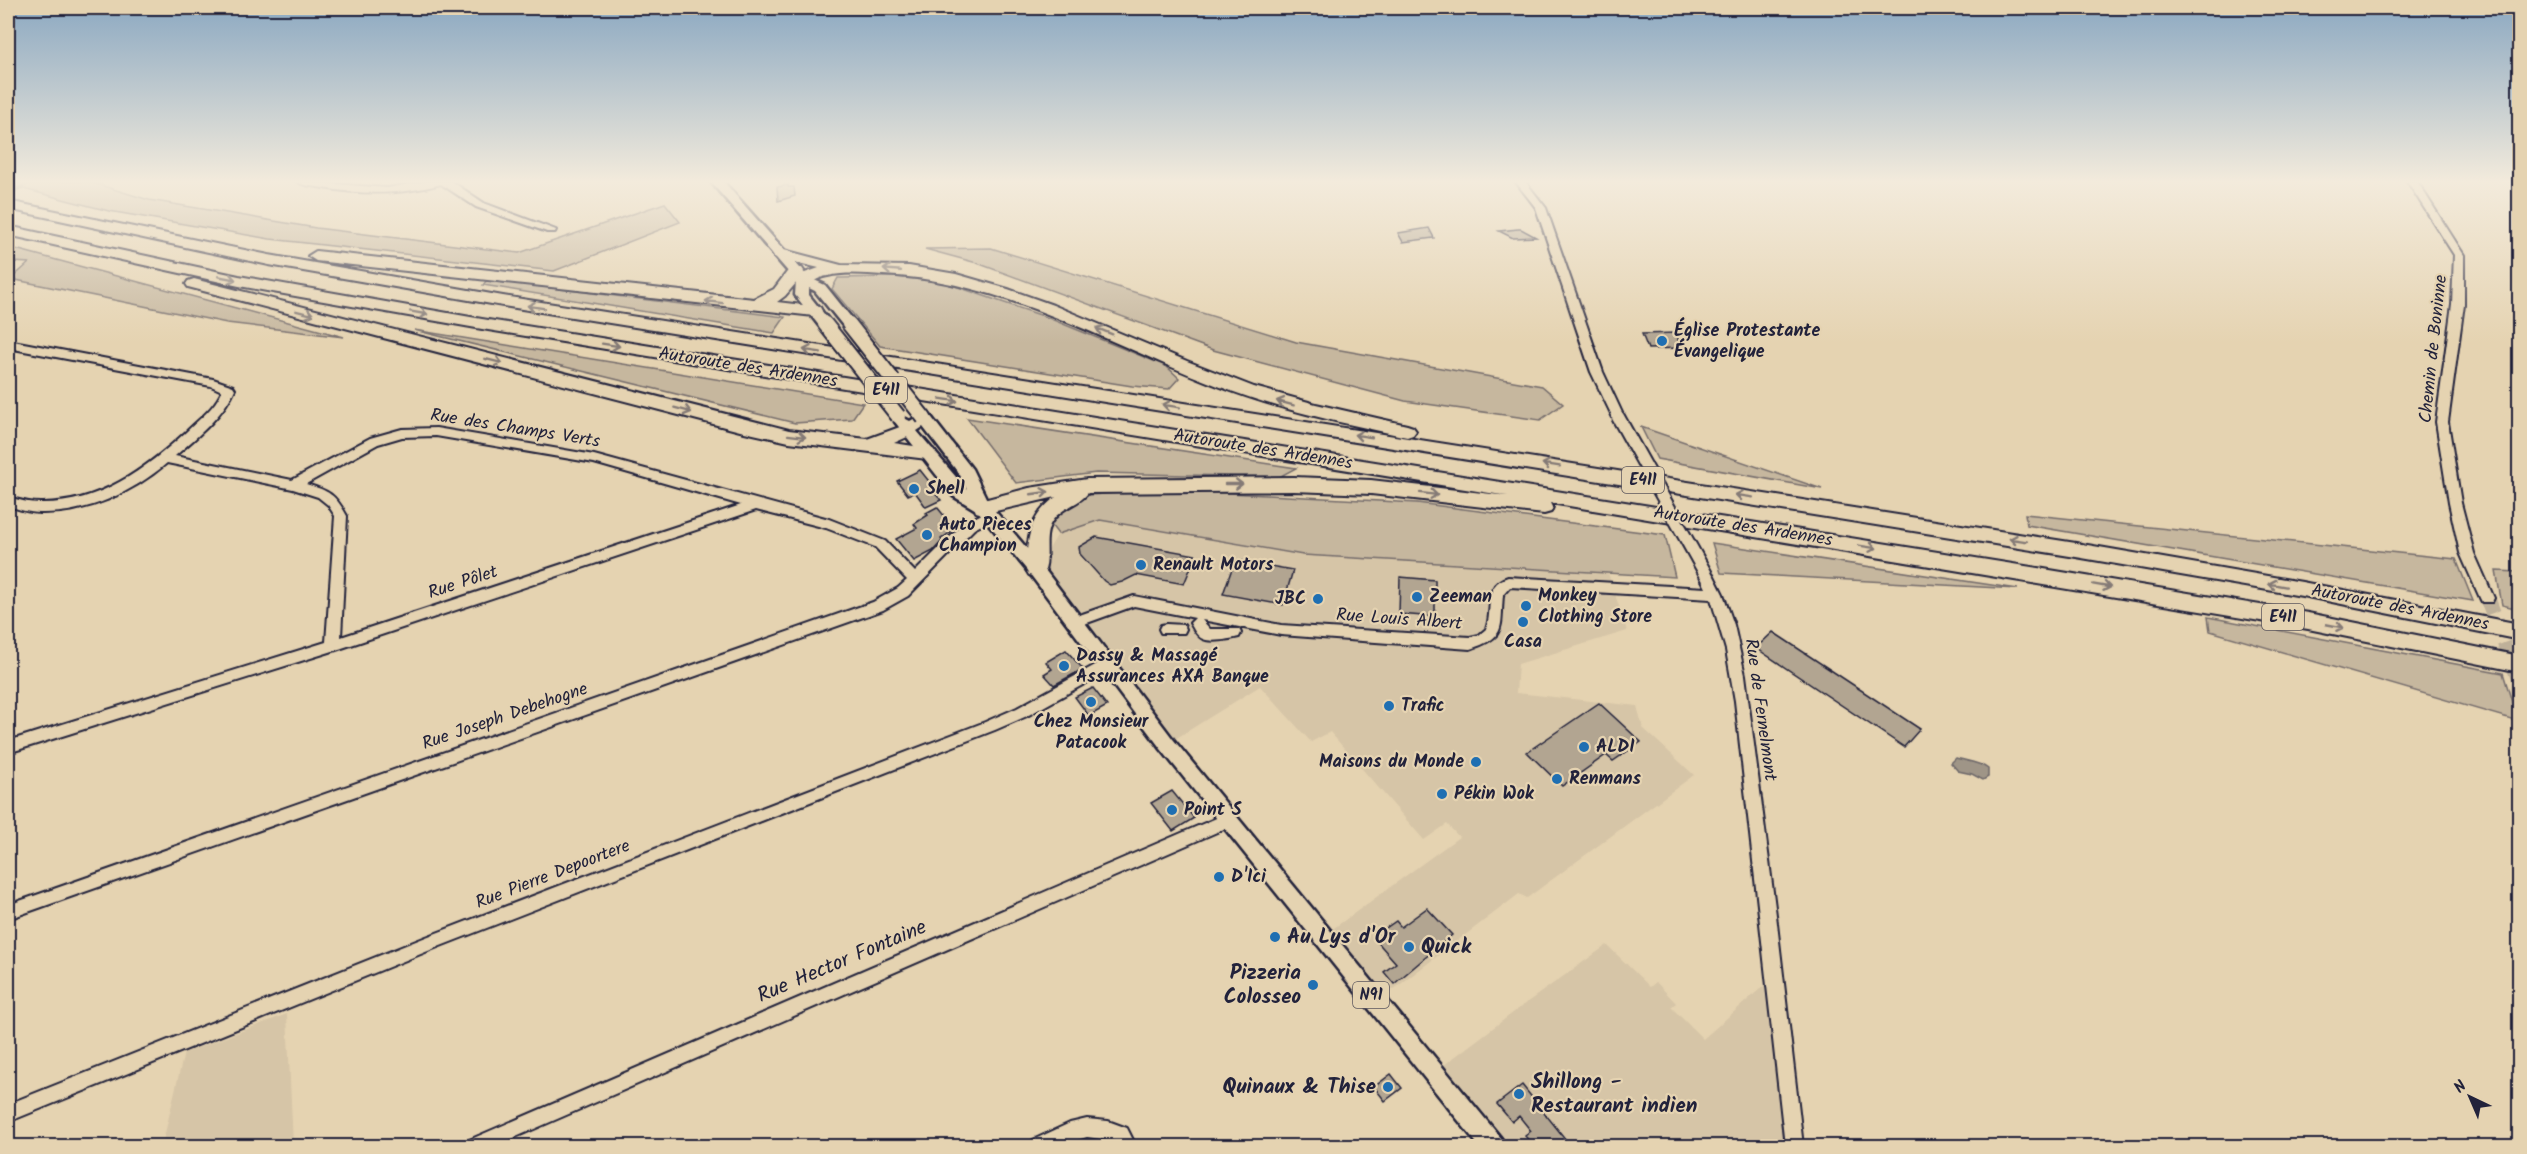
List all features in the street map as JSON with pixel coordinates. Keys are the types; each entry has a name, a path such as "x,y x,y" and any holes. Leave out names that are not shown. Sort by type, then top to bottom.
{"highway":[{"name":"Autoroute des Ardennes","path":"25,235 239,281 494,326 1645,510 2308,621 2520,664"},
{"name":"Autoroute des Ardennes","path":"146,235 269,260 526,305 2076,550 2302,589 2520,632"},
{"path":"165,239 200,239 310,255 750,306 814,311"},
{"path":"780,255 846,269"},
{"path":"129,258 147,272 740,425 789,436 927,453"},
{"path":"750,306 773,299 800,276 820,272 876,268 937,274 1026,300 1224,382 1281,403 1442,438 1483,455"},
{"path":"862,444 892,438 903,423"},
{"path":"986,511 1029,495 1087,486 1294,484 1371,487 1550,508 1645,510"},
{"path":"1036,570 1037,530 1042,519 1053,507 1087,486"}],"main road":[{"name":"N91","path":"763,235 800,276 820,288 849,324 967,473 986,511 1036,570 1228,820 1493,1146"},
{"name":"N91","path":"800,276 802,295 814,311 959,492 986,511"},
{"path":"814,311 828,314 849,324"},
{"path":"903,423 924,418"}],"street":[{"name":"Rue de Fernelmont","path":"1550,235 1597,372 1618,417 1708,578 1732,641 1772,931 1794,1146"},
{"name":"Chemin de Boninne","path":"2445,235 2458,255 2458,304 2442,422 2467,553 2487,598"},
{"path":"8,344 213,382 229,389 224,403 166,458 135,482 107,495 76,504 41,509 8,502"},
{"name":"Rue des Champs Verts","path":"294,485 346,454 374,441 402,433 436,432 594,459 756,505"},
{"path":"166,458 294,485 323,494 333,502 341,516 333,645"},
{"path":"756,505 829,524 880,544 916,580"},
{"name":"Rue Pôlet","path":"8,747 333,645 756,505"},
{"name":"Rue Joseph Debehogne","path":"8,912 878,606 903,592 986,511"},
{"name":"Rue Louis Albert","path":"1076,622 1134,601 1281,630 1470,643 1483,642 1491,637 1495,628 1497,590 1501,584 1508,582 1716,594"},
{"path":"1197,623 1206,635 1234,633"},
{"name":"Rue Pierre Depoortere","path":"8,1113 432,942 990,726 1022,712 1108,664"},
{"name":"Rue Hector Fontaine","path":"475,1146 1228,820"},
{"path":"1039,1146 1076,1129 1099,1127 1121,1134 1127,1146"}],"shaded area":[{"path":"246,235 372,235 519,253 572,235 647,235 554,271"},
{"path":"8,247 344,337 227,323 11,279 29,263 12,262 8,265"},
{"path":"991,248 1296,342 1542,386 1563,404 1540,420 1405,401 1213,350 977,263 925,249"},
{"path":"894,277 943,282 1046,317 1166,366 1179,378 1169,389 1132,386 880,346 832,289 838,278"},
{"path":"487,280 785,317 774,333 483,285"},
{"path":"414,330 863,403 852,419 795,423"},
{"path":"967,418 1296,468 1279,477 1096,473 1016,483"},
{"path":"1641,427 1822,489 1657,459"},
{"path":"1173,490 1417,503 1665,535 1675,577 1303,555 1100,520 1058,534 1051,525 1069,503 1089,495"},
{"path":"2025,514 2456,559 2473,601 2027,525"},
{"path":"1099,520 1303,555 1608,573 1627,631 1518,664 1516,693 1637,706 1643,728 1694,775 1527,898 1519,894 1377,1002 1323,936 1459,837 1447,824 1424,840 1330,732 1311,742 1260,686 1167,744 1036,570 1058,534"},
{"path":"1712,543 2018,589 1721,573"},
{"path":"2496,571 2519,572 2519,609 2502,605"},
{"path":"2208,617 2503,673 2518,721 2210,631"},
{"path":"1956,758 1985,767 1988,769 1988,777 1983,780 1972,774 1958,771 1951,763"},
{"path":"1607,945 1650,987 1656,982 1676,1003 1671,1007 1703,1039 1776,975 1789,1146 1511,1146 1444,1065"},
{"path":"287,1014 293,1146 162,1146 184,1053"}],"building":[{"path":"1399,235 1432,235 1434,238 1403,242"},
{"path":"1507,235 1532,235 1536,237 1513,238"},
{"name":"Église Protestante Évangelique","path":"1676,333 1681,348 1648,349 1642,334"},
{"name":"Shell","path":"920,470 932,485 928,486 941,500 926,507 915,492 908,495 897,481"},
{"name":"Auto Pieces Champion","path":"937,507 955,529 941,539 942,541 933,551 914,561 896,539 917,528 914,524"},
{"name":"Renault Motors","path":"1096,537 1196,555 1184,584 1136,575 1110,585 1080,554 1079,547"},
{"path":"1235,560 1293,570 1283,605 1223,594"},
{"name":"Zeeman","path":"1400,577 1435,580 1435,617 1399,614"},
{"path":"1773,632 1920,729 1904,747 1756,648"},
{"name":"Dassy & Massagé Assurances AXA Banque","path":"1066,650 1083,669 1054,685 1044,674 1052,669 1046,662"},
{"name":"Chez Monsieur Patacook","path":"1093,688 1107,706 1089,716 1075,697"},
{"name":"ALDI","path":"1599,703 1641,742 1613,761 1606,755 1562,786 1527,752"},
{"name":"Point S","path":"1172,791 1194,818 1173,831 1151,803"},
{"name":"Quick","path":"1427,908 1452,935 1394,984 1384,972 1396,963 1373,937 1396,921 1401,927"},
{"name":"Quinaux & Thise","path":"1391,1074 1402,1088 1385,1101 1374,1087"},
{"path":"1522,1085 1567,1141 1560,1146 1534,1146 1525,1136 1531,1131 1519,1116 1512,1122 1497,1104"}],"tunnel":[{"path":"2487,598 2520,681"}],"place":[{"name":"Église Protestante Évangelique","path":"1662,341"},
{"name":"Shell","path":"914,489"},
{"name":"Auto Pieces Champion","path":"927,535"},
{"name":"Renault Motors","path":"1141,565"},
{"name":"Zeeman","path":"1417,597"},
{"name":"JBC","path":"1318,599"},
{"name":"Monkey Clothing Store","path":"1526,606"},
{"name":"Casa","path":"1523,622"},
{"name":"Dassy & Massagé Assurances AXA Banque","path":"1064,666"},
{"name":"Chez Monsieur Patacook","path":"1091,702"},
{"name":"Trafic","path":"1389,706"},
{"name":"ALDI","path":"1584,747"},
{"name":"Maisons du Monde","path":"1476,762"},
{"name":"Renmans","path":"1557,779"},
{"name":"Pékin Wok","path":"1442,794"},
{"name":"Point S","path":"1172,810"},
{"name":"D'Ici","path":"1219,877"},
{"name":"Au Lys d'Or","path":"1275,937"},
{"name":"Quick","path":"1409,947"},
{"name":"Pizzeria Colosseo","path":"1313,985"},
{"name":"Quinaux & Thise","path":"1388,1087"},
{"name":"Shillong - Restaurant indien","path":"1519,1094"}]}
